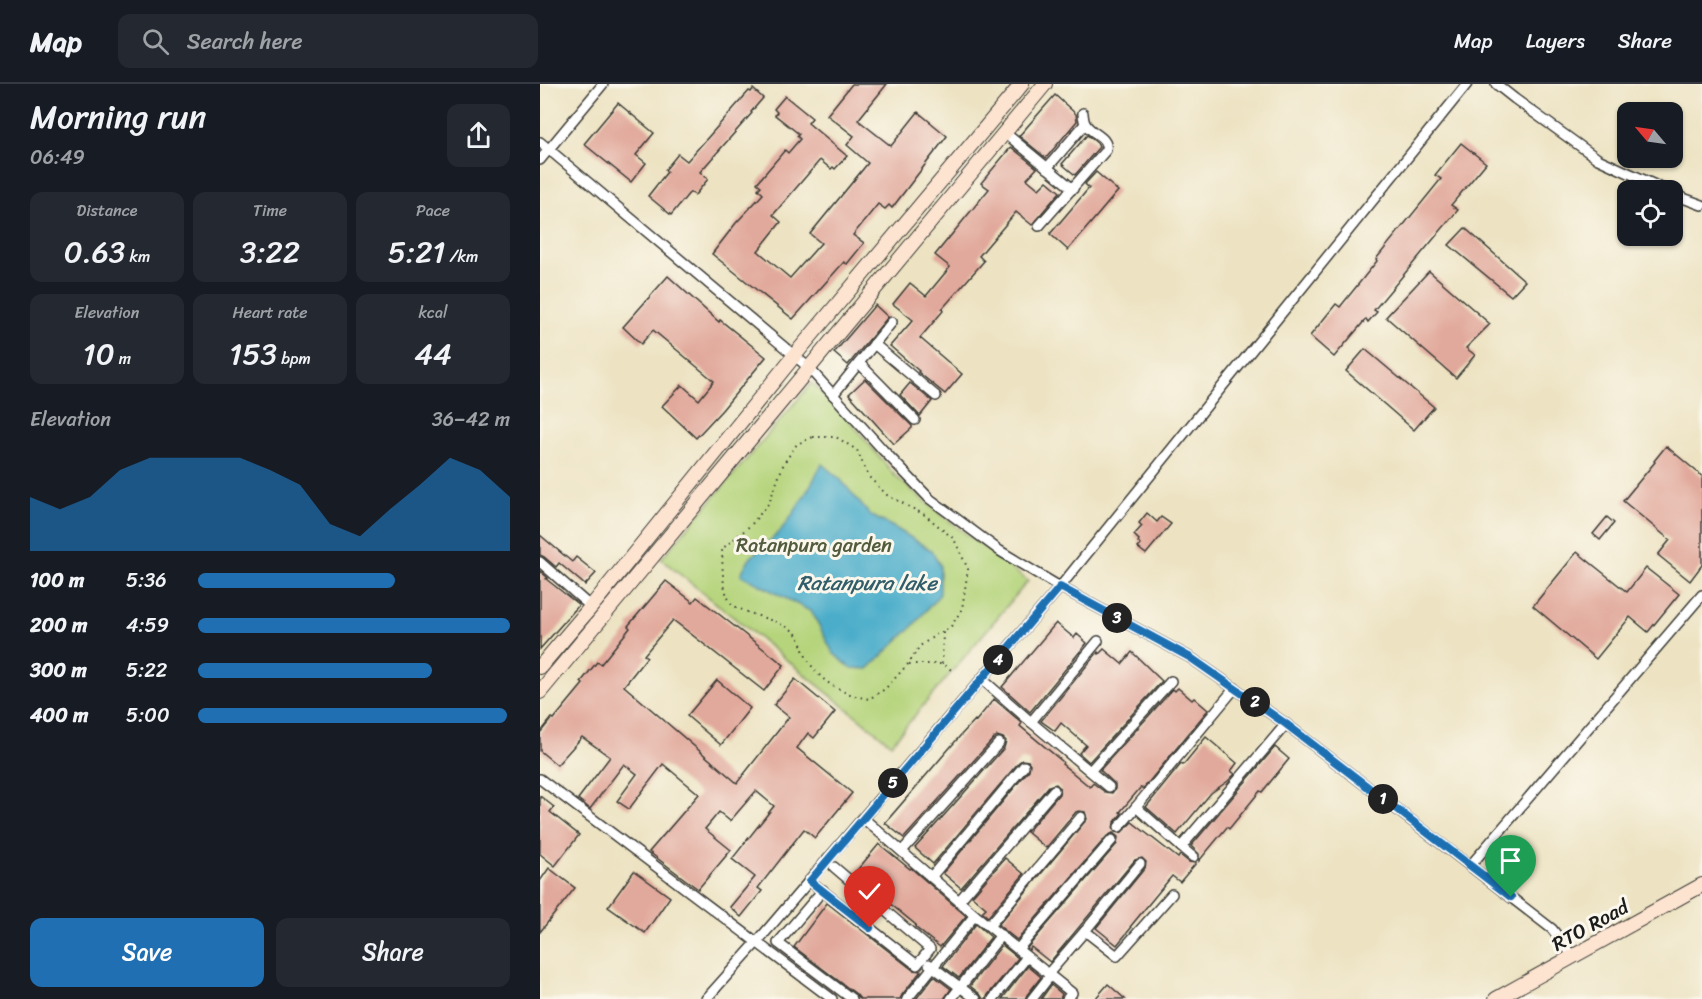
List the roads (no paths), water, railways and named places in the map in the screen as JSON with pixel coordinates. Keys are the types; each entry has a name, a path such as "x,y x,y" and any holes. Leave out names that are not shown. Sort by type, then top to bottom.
{"street":[{"path":"540,160 603,84"},
{"path":"540,667 794,356 1022,84"},
{"path":"540,692 1045,84"},
{"path":"706,999 810,881 1060,587 1467,84"},
{"path":"1496,84 1598,159 1644,180"},
{"path":"1039,226 1103,154 1107,146 1106,141 1085,124 1083,113"},
{"path":"1047,168 1085,124"},
{"path":"1004,132 1072,189"},
{"path":"540,142 808,367 930,499 1000,551 1060,587 1191,658 1286,724 1552,929 1573,956"},
{"path":"1683,198 1702,205"},
{"path":"833,395 892,322"},
{"path":"874,344 936,396"},
{"path":"859,363 915,420"},
{"path":"540,562 591,607"},
{"path":"1470,866 1702,595"},
{"path":"1031,722 1098,641"},
{"path":"982,679 1109,787"},
{"path":"1090,771 1172,681"},
{"path":"1119,826 1234,688"},
{"path":"1181,847 1286,724"},
{"path":"902,851 999,743"},
{"path":"931,877 1024,766"},
{"path":"540,779 832,999"},
{"path":"959,901 1054,790"},
{"path":"1136,807 1193,857"},
{"path":"989,926 1081,817"},
{"path":"863,818 975,915 1072,993 1067,999"},
{"path":"1018,949 1112,840"},
{"path":"1032,999 1140,864"},
{"path":"810,881 917,965 930,949 834,867"},
{"name":"RTO Road","path":"1496,999 1702,885"},
{"path":"823,890 778,943 852,999"},
{"path":"1085,930 1117,956 1172,894"},
{"path":"907,999 975,915"},
{"path":"951,999 1001,935"},
{"path":"993,999 1027,957"},
{"path":"922,959 976,999"}],"water":[{"name":"Ratanpura lake","path":"822,464 841,480 870,515 931,550 940,565 940,594 913,626 868,669 851,668 833,653 812,612 741,575 748,561 775,537 792,515"}],"park label":[{"name":"Ratanpura garden","path":"814,545"}]}
